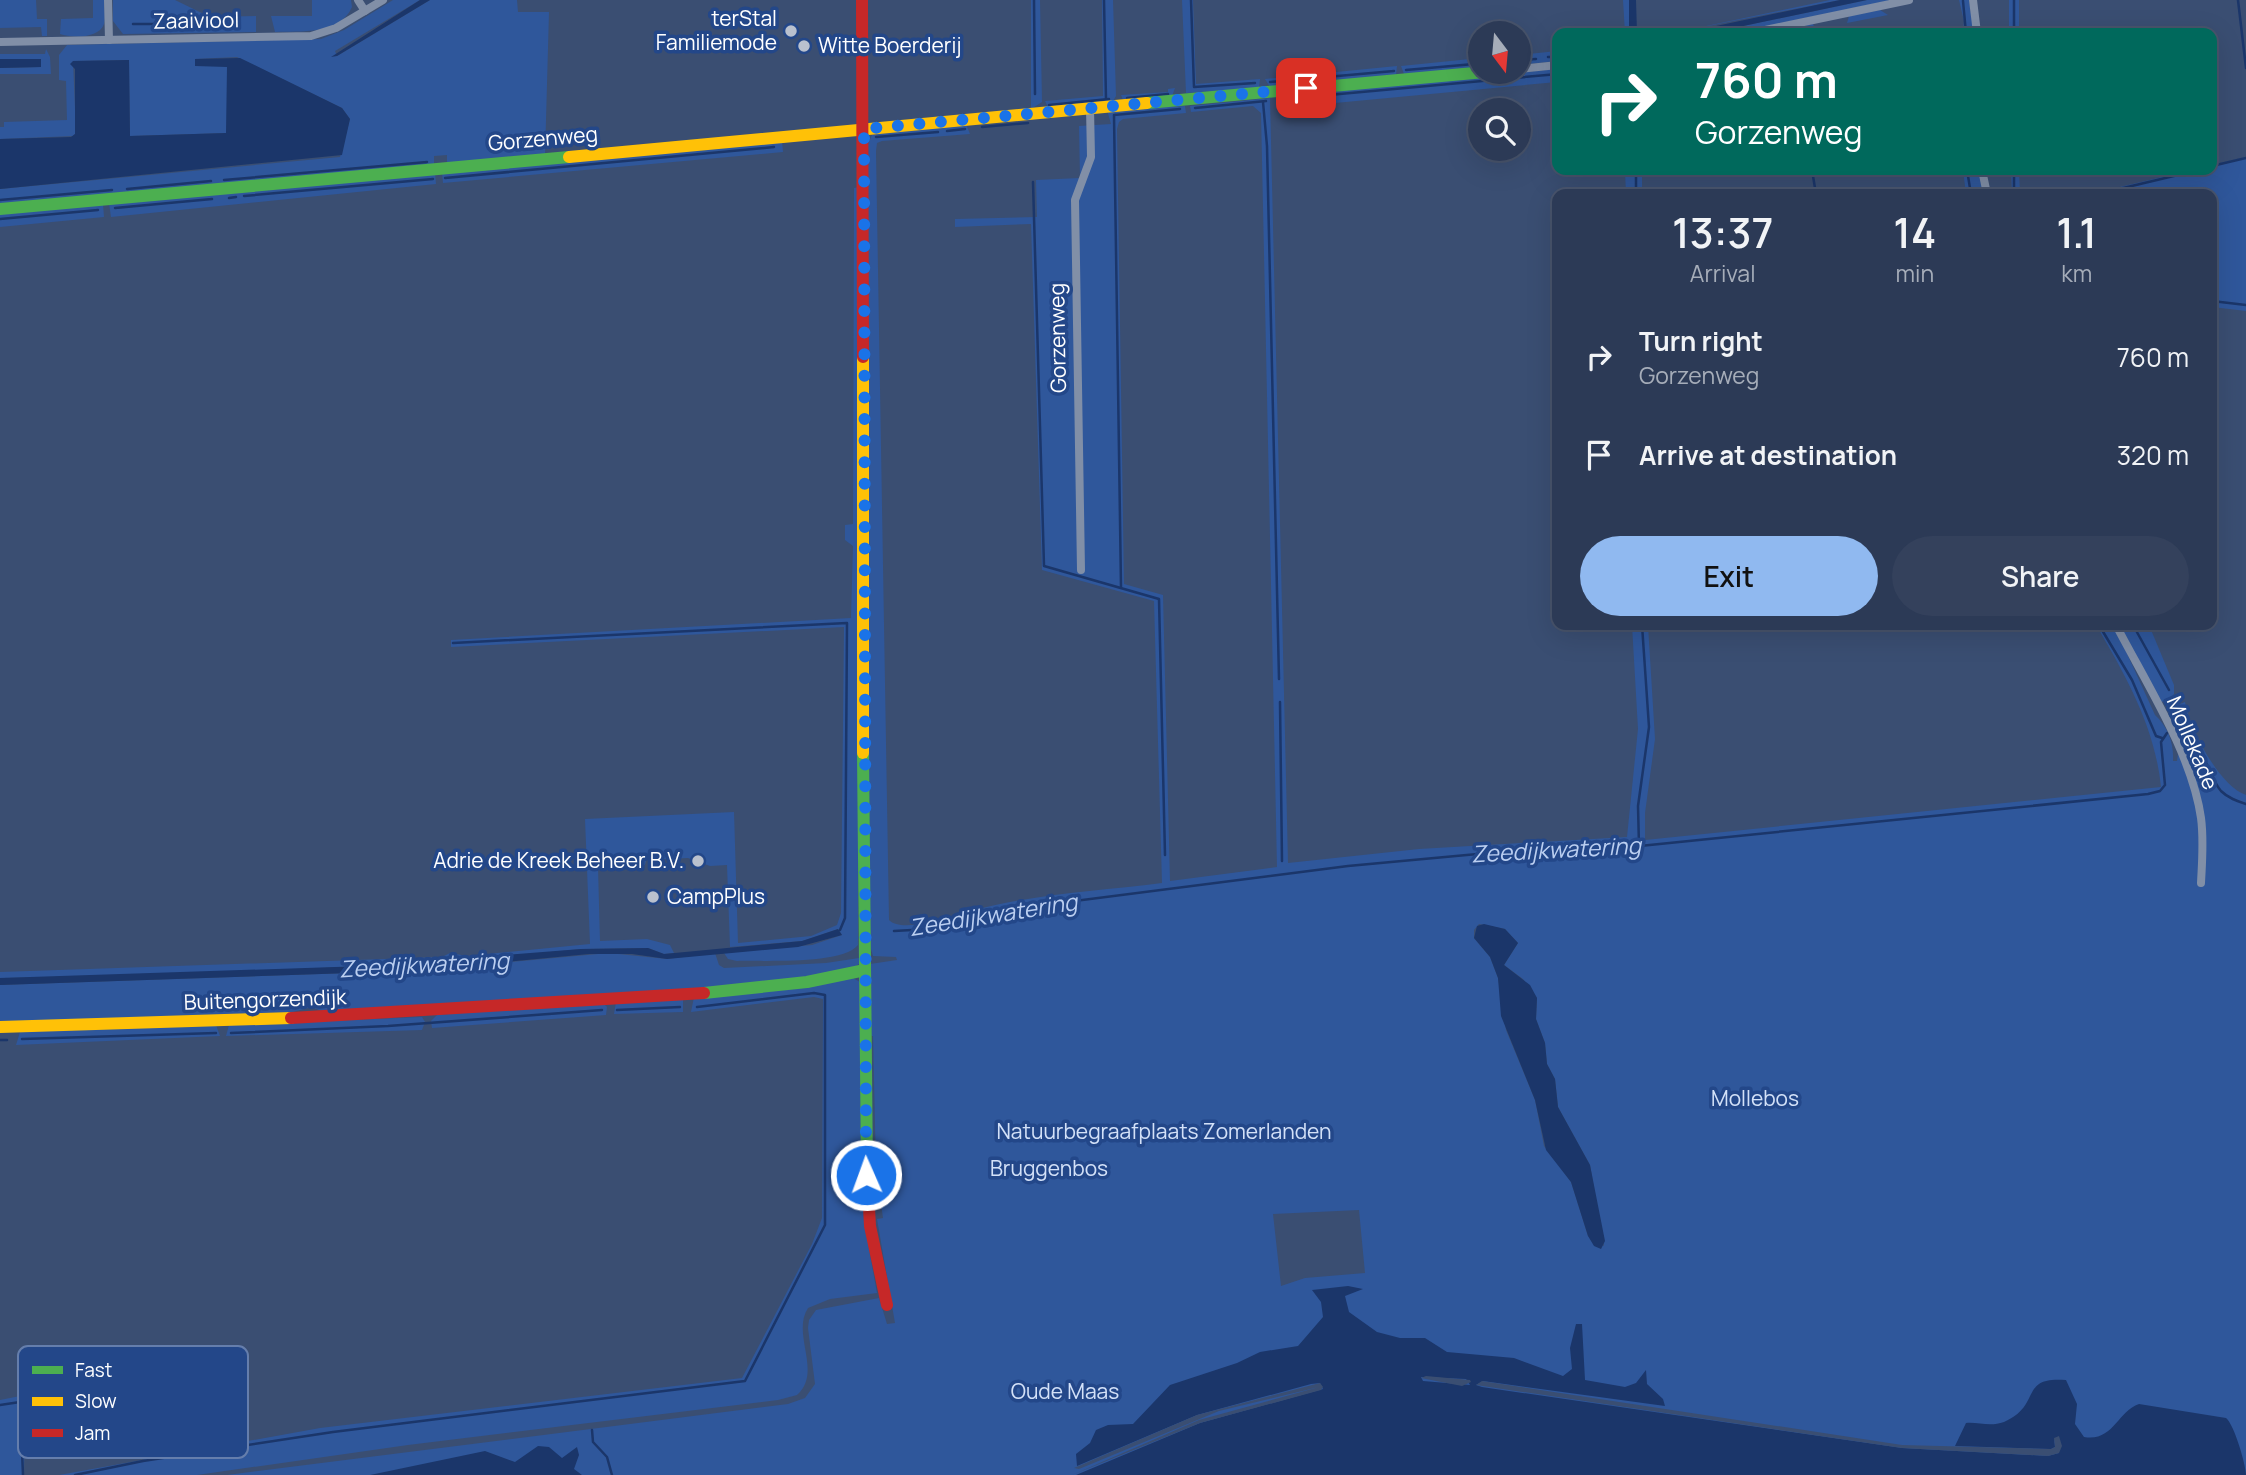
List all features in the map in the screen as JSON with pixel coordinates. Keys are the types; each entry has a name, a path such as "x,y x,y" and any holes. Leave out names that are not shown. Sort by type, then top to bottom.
{"street":[{"path":"108,0 109,40"},
{"path":"358,0 365,11"},
{"name":"Zaaiviool","path":"0,42 311,36 331,30 383,0"},
{"path":"862,0 865,970 863,1096 872,1241 887,1306"},
{"path":"1775,28 1909,0"},
{"path":"1973,0 1976,28"},
{"path":"1531,68 1552,66"},
{"name":"Gorzenweg","path":"0,209 1468,74"},
{"name":"Gorzenweg","path":"1081,570 1075,200 1091,157 1090,108"},
{"name":"Mollekade","path":"2119,630 2177,746 2196,795 2203,831 2201,883"},
{"name":"Buitengorzendijk","path":"0,1027 359,1016 591,998 687,995 807,982 865,970"}],"green space":[{"path":"0,0 36,0 37,19 47,19 47,36 42,36 41,27 0,28"},
{"path":"93,0 104,0 105,21 101,29 84,36 60,34 61,19 93,18"},
{"path":"113,0 175,0 210,17 256,16 256,32 123,34 113,21"},
{"path":"312,0 351,0 352,7 338,23 329,27 275,32 271,16 312,16"},
{"path":"393,0 420,0 335,51 337,56 430,0 517,0 518,12 549,12 545,156 447,164 447,155 434,156 434,165 0,205 0,189 340,157 350,119 342,108 237,57 195,59 227,67 227,133 130,136 129,60 73,61 76,133 73,136 0,139 0,127 4,127 4,122 67,120 66,81 59,80 59,55 67,45 321,39 344,30"},
{"path":"1031,0 1040,0 1042,102 1031,109"},
{"path":"1102,0 1113,0 1116,96 1113,101 1048,107 1045,101 1103,96"},
{"path":"1182,0 1193,0 1196,84 1260,79 1259,88 1186,93"},
{"path":"1623,0 1629,0 1629,28 1625,28"},
{"path":"1830,0 1840,0 1698,28"},
{"path":"1867,0 1892,0 1758,28 1734,28"},
{"path":"1959,0 1969,0 1973,28 1963,28"},
{"path":"2009,0 2019,0 2019,28 2009,28"},
{"path":"1880,10 1888,15 1847,23 1849,16"},
{"path":"1813,24 1815,28 1794,28"},
{"path":"46,49 50,57 51,74 0,74 0,68 41,67 41,59 0,59 0,54 45,54"},
{"path":"1552,52 1552,62 1531,64 1531,54"},
{"path":"1468,59 1468,70 1404,74 1401,66"},
{"path":"1397,66 1396,75 1270,87 1265,79"},
{"path":"1552,69 1552,82 1282,108 1278,101 1280,95 1468,77 1468,84 1531,84 1531,71"},
{"path":"1175,88 1172,96 1123,100 1121,95 1168,92 1168,89"},
{"path":"1270,98 1288,863 1419,849 1627,837 1638,729 1632,630 1648,630 1655,739 1645,813 1645,840 2161,787 2146,723 2118,663 2099,630 2116,630 2155,715 2169,736 2173,761 2177,761 2178,754 2182,761 2206,830 2184,756 2188,753 2174,731 2170,708 2185,702 2199,741 2216,769 2236,790 2246,795 2246,1475 227,1475 788,1404 805,1398 815,1384 808,1328 809,1320 816,1310 879,1298 887,1324 895,1323 877,1219 883,1218 876,1169 873,1036 870,1036 870,964 897,960 896,957 873,956 868,939 868,144 872,135 966,124 970,134 882,141 877,143 876,151 889,920 896,924 916,925 994,905 1162,883 1154,601 1042,570 1031,224 955,227 955,219 1037,217 1036,180 1080,178 1079,126 1111,124 1107,110 1185,106 1186,113 1123,119 1117,129 1124,584 1163,595 1170,881 1277,867 1261,113 1253,106 1191,112 1190,106","holes":["1479,924 1505,929 1518,943 1504,965 1523,979 1537,998 1536,1019 1545,1043 1547,1064 1555,1079 1558,1107 1590,1165 1604,1246 1588,1236 1571,1182 1544,1146 1535,1100 1506,1030 1498,978 1490,957 1474,938 1474,930","1359,1210 1365,1273 1305,1278 1281,1286 1273,1214"]},
{"path":"782,141 783,152 443,183 442,172"},
{"path":"2246,157 2246,311 2217,308 2217,189 2111,189 2171,175 2217,175 2217,164"},
{"path":"435,173 436,184 111,217 109,203"},
{"path":"1625,175 1642,175 1642,189 1626,189"},
{"path":"1964,175 1980,175 1983,189 1965,189"},
{"path":"2011,175 2019,175 2020,189 2012,189"},
{"path":"859,187 858,945 836,956 820,959 728,959 724,953 812,945 842,935 838,929 802,941 730,947 727,865 710,866 688,858 646,860 645,865 598,867 600,941 647,939 670,945 674,953 664,954 648,948 581,949 439,963 133,976 0,978 0,972 442,957 450,953 467,956 590,944 585,819 734,812 738,943 811,936 837,925 841,913 844,627 451,647 451,640 851,618 853,546 845,540 845,525 853,524 854,188"},
{"path":"103,204 104,217 0,227 0,213"},
{"path":"2122,630 2151,630 2174,685 2174,694 2168,701 2160,702"},
{"path":"609,953 667,959 715,953 719,965 724,968 826,963 859,958 859,964 852,969 754,986 326,1013 312,1007 285,1014 0,1024 0,985 410,971"},
{"path":"853,978 860,982 869,1249 877,1293 830,1299 808,1308 803,1329 807,1375 804,1386 797,1395 778,1400 408,1445 197,1475 59,1475 153,1458 248,1458 248,1441 320,1428 742,1378 812,1244 822,1218 823,999 814,997 691,1012 694,997"},
{"path":"683,998 683,1012 614,1014 616,1002"},
{"path":"602,1002 607,1007 606,1015 432,1028 431,1021 437,1015"},
{"path":"422,1017 425,1022 422,1030 226,1036 229,1025"},
{"path":"216,1025 220,1036 16,1045 20,1032"},
{"path":"18,1396 18,1458 24,1458 24,1475 0,1475 0,1400"}],"water":[{"path":"420,0 430,0 337,56 331,57"},
{"path":"1629,0 1636,0 1637,28 1629,28"},
{"path":"1840,0 1867,0 1734,28 1707,28"},
{"path":"240,58 342,108 350,119 342,155 0,189 0,139 71,137 75,134 75,69 70,64 73,61 129,60 130,136 226,133 227,67 195,66 195,59"},
{"path":"0,59 41,59 41,67 0,68"},
{"path":"1484,924 1505,929 1518,943 1504,965 1530,985 1537,998 1536,1019 1545,1043 1547,1064 1555,1079 1558,1107 1590,1165 1605,1241 1601,1249 1594,1246 1588,1236 1571,1182 1546,1150 1535,1100 1501,1016 1498,978 1490,957 1474,938 1477,926"},
{"path":"838,929 842,935 798,947 667,959 632,954 589,954 410,971 0,985 0,978 365,966 581,949 648,948 664,954 802,941"},
{"path":"1348,1286 1363,1289 1345,1296 1349,1312 1377,1332 1400,1338 1425,1338 1447,1352 1514,1358 1563,1376 1572,1369 1570,1348 1576,1324 1582,1324 1585,1380 1625,1387 1636,1383 1646,1370 1647,1384 1663,1399 1665,1406 1483,1381 1476,1385 1482,1387 1902,1448 2048,1456 2059,1453 2054,1438 2055,1447 2051,1449 1955,1446 1966,1423 2004,1422 2023,1408 2042,1382 2066,1380 2077,1404 2075,1424 2084,1437 2102,1435 2139,1404 2226,1418 2239,1445 2246,1475 1076,1475 1200,1423 1323,1389 1320,1383 1311,1384 1197,1415 1077,1466 1076,1454 1090,1443 1096,1430 1108,1425 1133,1424 1170,1385 1237,1363 1260,1352 1298,1346 1323,1317 1321,1302 1312,1290","holes":["1421,1377 1466,1379 1470,1385 1423,1381"]},
{"path":"538,1446 549,1447 562,1458 577,1447 579,1455 574,1469 582,1475 370,1475 485,1451 515,1462"}],"pier":[{"path":"1426,1376 1471,1382 1462,1386 1421,1378"},
{"path":"1482,1381 1902,1445 2051,1449 2055,1447 2054,1438 2059,1436 2062,1446 2059,1453 2048,1456 1902,1448 1476,1385"},
{"path":"1320,1383 1323,1387 1321,1390 1200,1423 1072,1475 1199,1420 1319,1387 1219,1411 1079,1469 1074,1468 1197,1415"}],"waterway":[{"path":"1034,0 1035,94"},
{"path":"1104,0 1106,99"},
{"path":"1191,0 1194,87 1255,83"},
{"path":"2014,0 2014,28"},
{"path":"2238,0 2246,68"},
{"path":"1963,1 1966,28"},
{"path":"133,24 174,24"},
{"path":"1531,59 1536,59"},
{"path":"1406,70 1468,65"},
{"path":"1270,82 1394,71"},
{"path":"1285,99 1552,75"},
{"path":"1127,98 1168,94"},
{"path":"1049,105 1109,99"},
{"path":"1195,108 1266,101"},
{"path":"1263,102 1267,146 1279,679"},
{"path":"1121,587 1114,115 1180,109"},
{"path":"982,127 1028,123"},
{"path":"947,131 965,129"},
{"path":"876,137 938,132"},
{"path":"445,178 774,147"},
{"path":"2217,165 2246,158"},
{"path":"224,180 427,162"},
{"path":"1636,175 1636,189"},
{"path":"1813,175 1815,189"},
{"path":"1968,175 1970,189"},
{"path":"2014,175 2014,189"},
{"path":"2119,189 2178,175"},
{"path":"244,196 433,179"},
{"path":"127,189 211,181"},
{"path":"1033,182 1044,566 1159,599 1165,855"},
{"path":"0,200 112,190"},
{"path":"229,198 236,197"},
{"path":"115,208 212,199"},
{"path":"0,219 98,210"},
{"path":"2217,302 2246,305"},
{"path":"453,643 847,623 845,918 840,930"},
{"path":"1639,846 1638,806 1649,727 1642,630"},
{"path":"2102,630 2132,680 2156,736 2162,738"},
{"path":"2136,630 2169,690"},
{"path":"1280,702 1282,861"},
{"name":"Zeedijkwatering","path":"2174,730 2183,732 2197,745 2221,791 2246,804"},
{"name":"Zeedijkwatering","path":"894,931 930,929 1012,909 1348,866 1553,847 1630,847 2148,794 2160,791 2165,785 2161,742 2167,733"},
{"path":"248,1445 745,1381 825,1225 825,995 814,993 697,1007"},
{"path":"617,1010 680,1007"},
{"path":"231,1033 388,1026 602,1010"},
{"path":"22,1039 216,1033"},
{"path":"0,1040 7,1040"},
{"path":"0,1405 18,1402"},
{"path":"592,1430 593,1442 607,1457 612,1475"},
{"path":"22,1458 23,1475"},
{"path":"75,1475 163,1458"}],"traffic: fast":[{"path":"1147,103 1468,74"},
{"path":"0,209 569,157"},
{"path":"863,753 867,1172"},
{"path":"704,993 807,982 865,970"}],"traffic: slow":[{"path":"569,157 1147,103"},
{"path":"863,357 863,753"},
{"path":"0,1027 291,1018"}],"traffic: jam":[{"path":"862,0 863,357"},
{"path":"291,1018 704,993"},
{"path":"867,1172 870,1226 887,1305"}],"place":[{"name":"terStal Familiemode","path":"791,31"},
{"name":"Witte Boerderij","path":"804,46"},
{"name":"Adrie de Kreek Beheer B.V.","path":"698,861"},
{"name":"CampPlus","path":"653,897"}],"route":[{"path":"866,1175 863,1085 864,129 1306,88"}],"park label":[{"name":"Mollebos","path":"1755,1099"},
{"name":"Natuurbegraafplaats Zomerlanden","path":"1164,1132"},
{"name":"Bruggenbos","path":"1049,1169"},
{"name":"Oude Maas","path":"1065,1392"}]}
